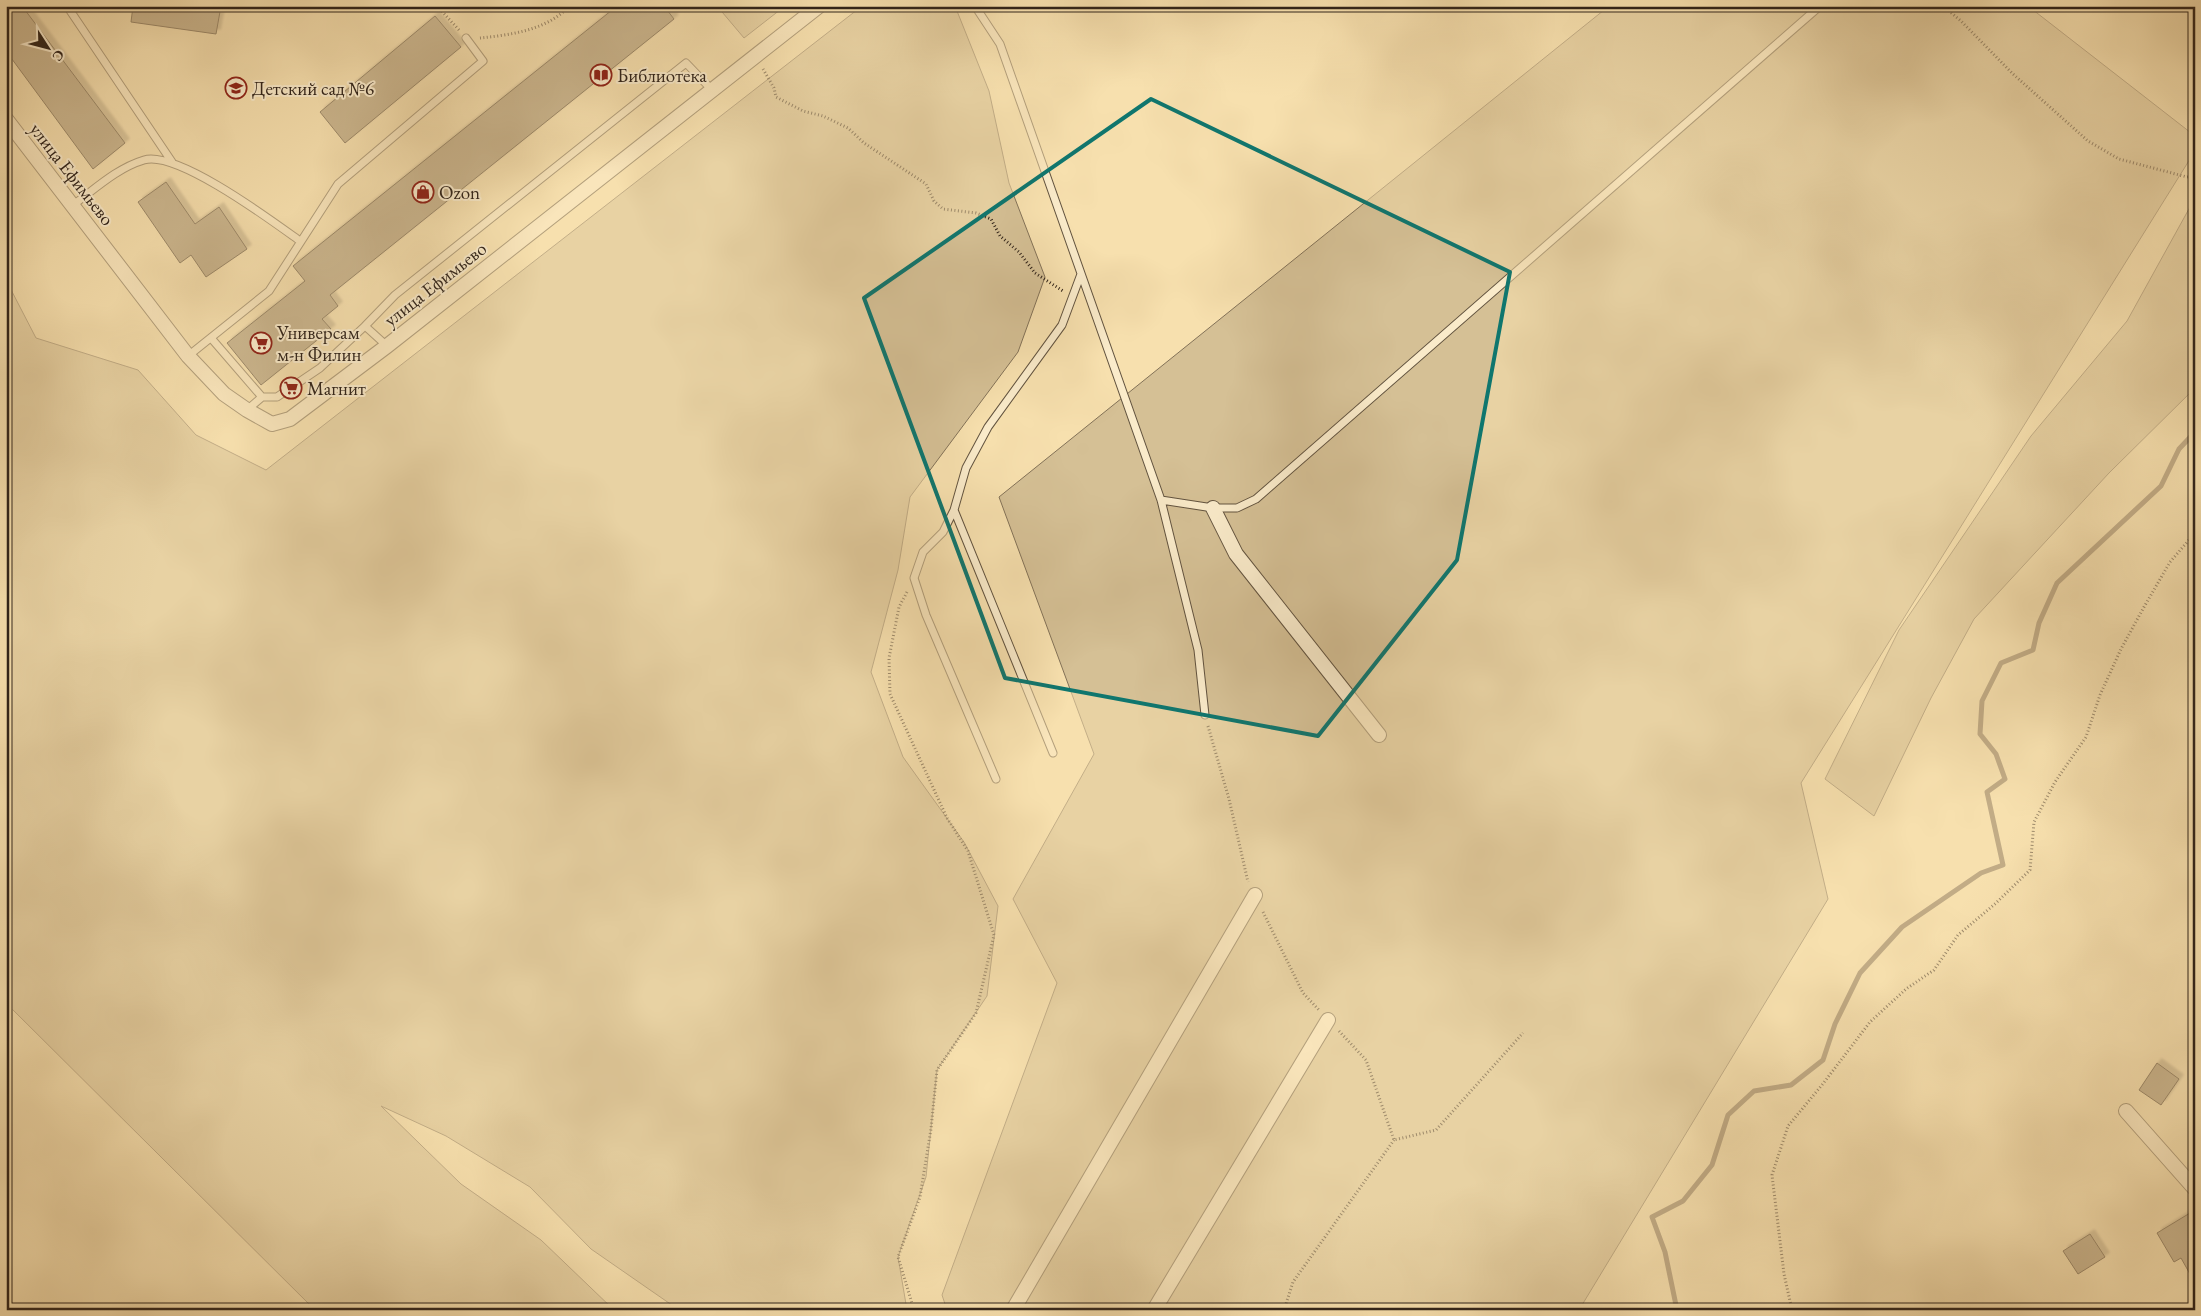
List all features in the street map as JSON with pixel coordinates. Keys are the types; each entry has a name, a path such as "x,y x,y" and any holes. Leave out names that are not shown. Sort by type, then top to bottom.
{"street":[{"name":"улица Ефимьево","path":"6,119 188,356 224,394 272,424 290,419 387,346 819,6"},
{"path":"1213,508 1236,554 1379,736"},
{"path":"1014,1310 1255,895"},
{"path":"1154,1310 1328,1020"},
{"path":"2126,1111 2195,1189"}],"lane":[{"path":"68,6 172,162"},
{"path":"975,6 1000,44 1161,500 1198,650 1205,714"},
{"path":"1161,500 1213,508 1237,508 1256,499 1820,6"},
{"path":"188,356 269,291 338,184 482,61 466,38"},
{"path":"247,410 262,398 277,396 320,368 395,295 686,63 712,90"},
{"path":"73,205 120,170 146,160 172,162 245,202 300,241"},
{"path":"996,779 926,615 914,578 923,552 943,532 954,510 966,468 988,426 1062,325 1081,274"},
{"path":"365,326 387,346"},
{"path":"211,338 262,398"},
{"path":"954,510 1053,753"}],"path":[{"path":"437,6 466,38 475,39 510,34 538,26 560,16 569,6"},
{"path":"1943,6 1962,21 2013,74 2088,141 2119,159 2187,177 2195,176"},
{"path":"756,56 774,88 776,97 803,111 822,116 848,128 864,143 926,184 934,200 942,209 976,213 991,220 1000,236 1019,252 1035,273 1061,290 1074,294"},
{"path":"1792,1310 1784,1274 1772,1175 1788,1126 1870,1022 1906,989 1934,970 1958,935 1996,903 2030,870 2034,822 2055,782 2086,737 2100,695 2121,649 2144,607 2170,562 2195,533"},
{"path":"914,578 899,607 889,658 890,694 946,818 968,851 994,935 976,1013 938,1070 920,1196 898,1257 914,1310"},
{"path":"1205,714 1229,799 1248,882 1303,993 1366,1060 1394,1140"},
{"path":"1284,1310 1293,1282 1394,1140 1436,1130 1523,1033"}],"highlighted area":[{"path":"1151,99 1510,272 1457,560 1318,736 1005,678 864,298"}],"shaded area":[{"path":"717,6 785,6 744,38"},
{"path":"862,6 952,6 957,11 989,91 1009,183 1045,277 1018,352 910,497 898,570 871,672 903,757 964,842 998,906 987,996 937,1070 926,1177 898,1257 907,1310 679,1310 591,1249 530,1187 446,1136 381,1106 461,1184 541,1240 614,1310 315,1310 6,1003 6,280 36,338 138,370 196,435 266,470"},
{"path":"1609,6 2028,6 2195,136 2195,151 1801,783 1828,899 1579,1310 947,1310 942,1295 1057,983 1013,899 1094,754 999,497"},
{"path":"2195,198 2195,388 2109,473 1974,619 1931,698 1874,816 1825,779 1899,630 2031,436 2127,321"}],"building":[{"path":"6,6 22,6 125,143 93,169 6,51"},
{"path":"133,6 221,6 216,34 131,22"},
{"path":"617,6 664,6 674,19 330,295 338,306 322,319 331,329 261,385 227,343 305,281 293,266"},
{"path":"435,16 461,47 345,143 320,112"},
{"path":"166,182 195,224 219,207 247,249 206,277 191,255 180,263 138,202"},
{"path":"2157,1063 2179,1079 2161,1105 2139,1090"},
{"path":"2195,1210 2195,1283 2181,1258 2174,1262 2157,1233"},
{"path":"2090,1234 2105,1257 2078,1274 2063,1251"}],"waterway":[{"path":"1677,1310 1665,1252 1652,1217 1683,1201 1712,1165 1728,1115 1754,1091 1791,1085 1823,1060 1835,1024 1860,973 1902,927 1981,873 2003,865 1987,792 2005,779 1996,754 1980,734 1982,701 2001,663 2033,650 2039,623 2057,583 2161,486 2179,449 2195,432"}],"place":[{"name":"Библиотека","path":"601,75"},
{"name":"Детский сад №6","path":"236,88"},
{"name":"Ozon","path":"423,192"},
{"name":"Универсам м-н Филин","path":"261,343"},
{"name":"Магнит","path":"291,388"}]}
